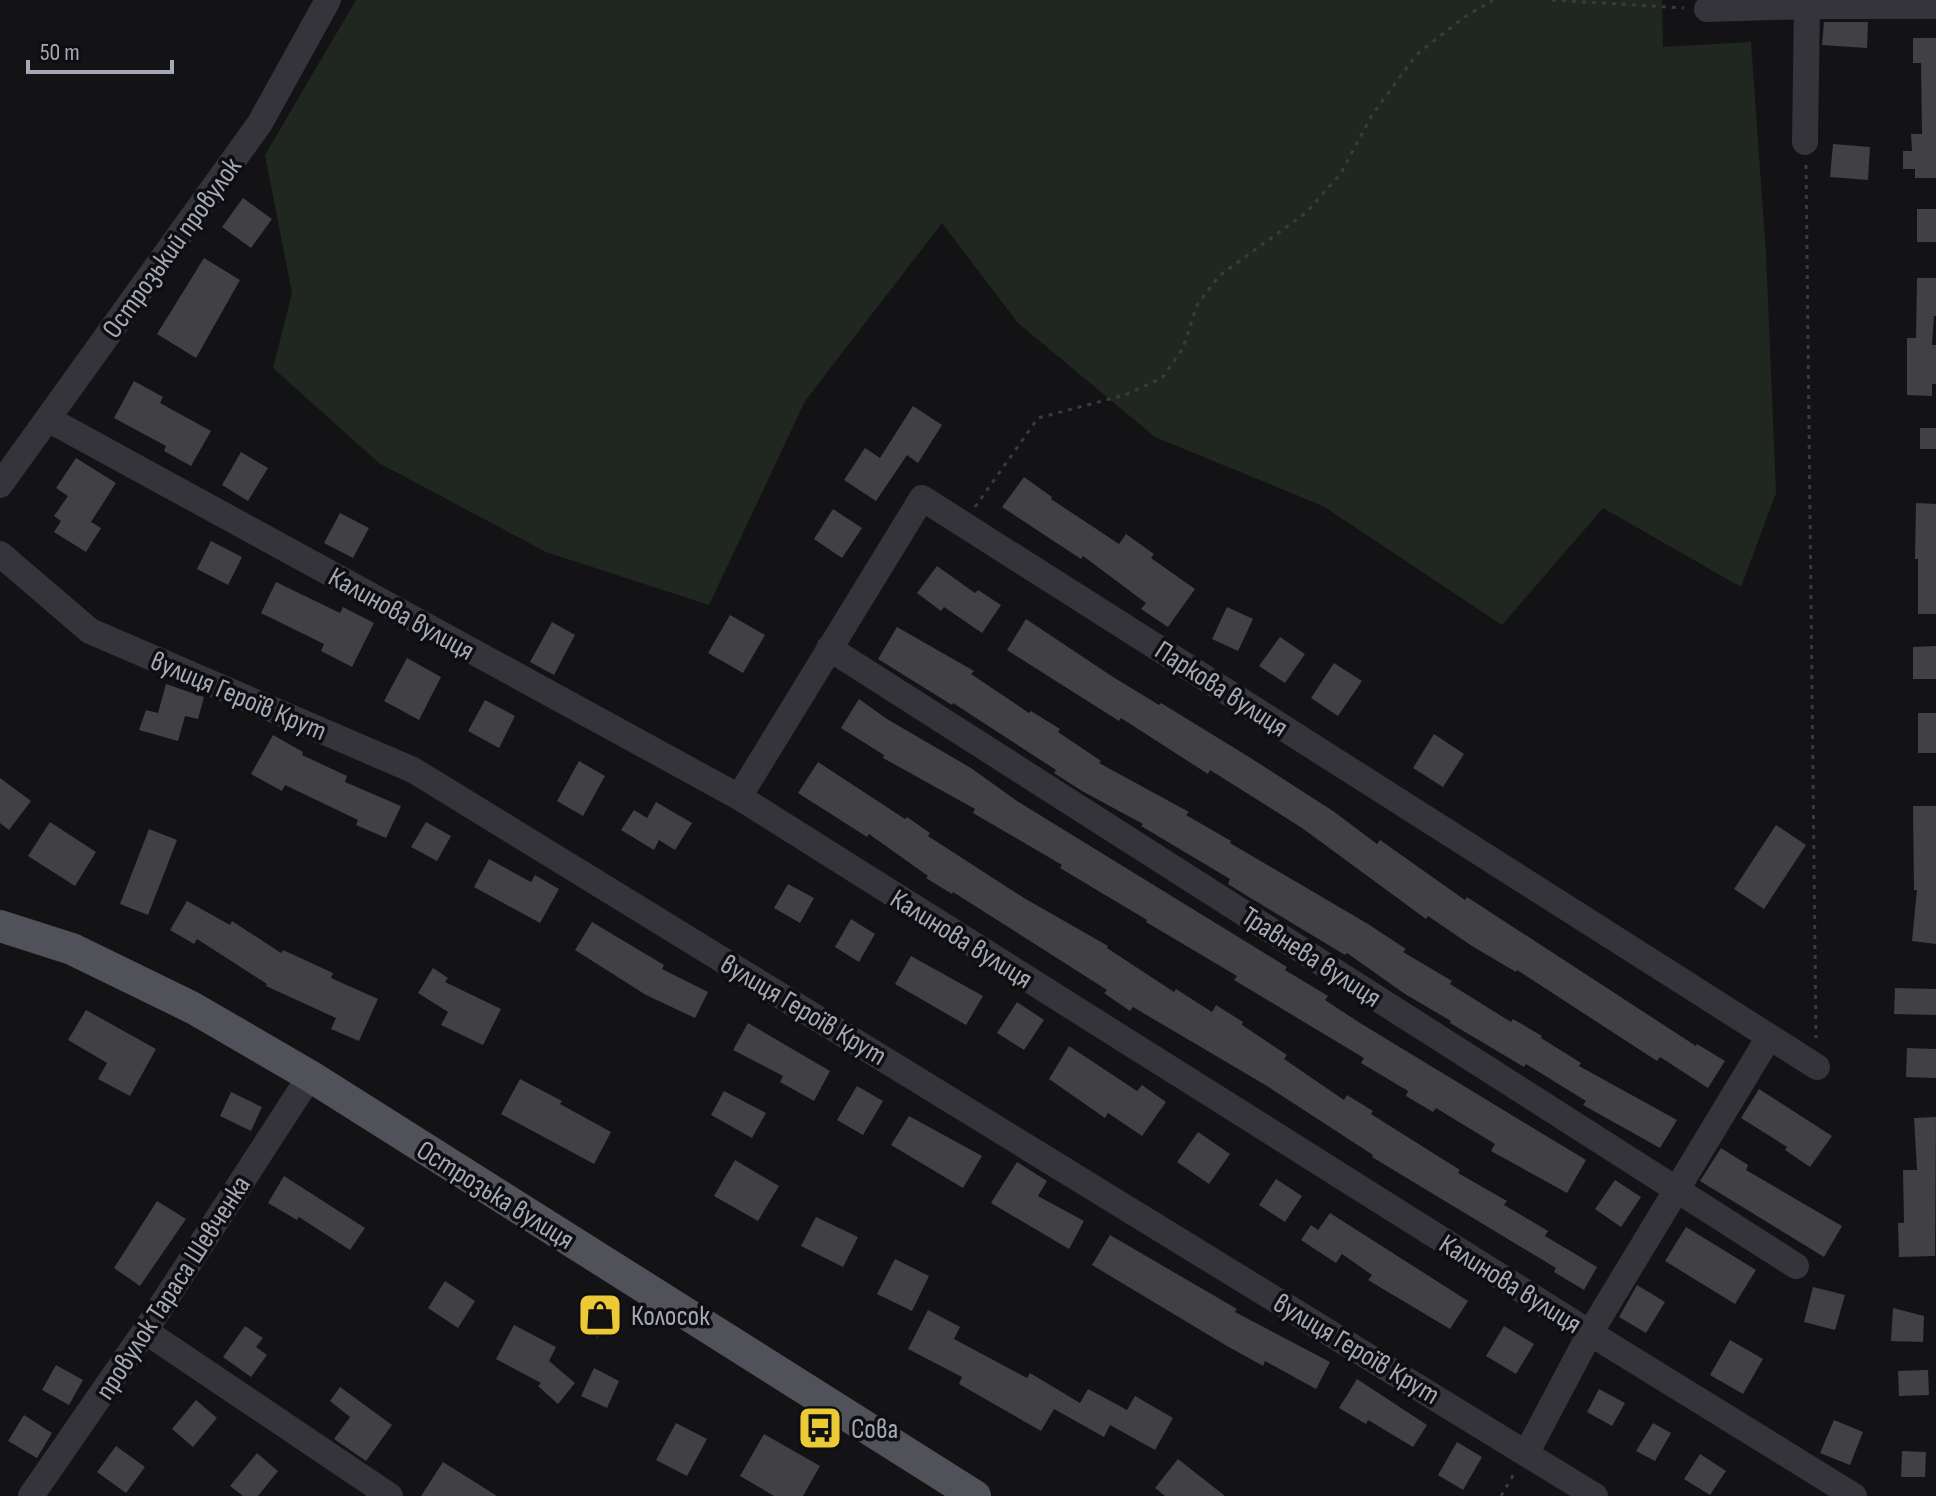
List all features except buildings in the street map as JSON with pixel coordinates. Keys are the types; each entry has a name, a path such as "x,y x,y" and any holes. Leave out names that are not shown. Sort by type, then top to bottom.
{"main road":[{"name":"Острозька вулиця","path":"0,926 72,949 193,1008 310,1076 975,1496"}],"street":[{"name":"Острозький провулок","path":"0,485 260,123 328,0"},
{"path":"1805,142 1807,6"},
{"path":"1707,9 1936,6"},
{"name":"Калинова вулиця","path":"48,419 739,797 1854,1496"},
{"name":"Паркова вулиця","path":"739,797 922,498 1817,1067"},
{"name":"вулиця Героїв Крут","path":"0,554 90,631 413,770 1595,1496"},
{"name":"Травнева вулиця","path":"829,648 1796,1266"},
{"path":"1527,1452 1590,1333 1769,1037"},
{"name":"провулок Тараса Шевченка","path":"31,1496 145,1331 310,1076"},
{"path":"145,1331 390,1496"}],"path":[{"path":"964,524 1038,418 1125,395 1162,378 1183,348 1197,305 1219,276 1307,212 1341,173 1372,115 1416,55 1463,18 1493,0"},
{"path":"1552,0 1707,9"},
{"path":"1805,142 1817,1067"}],"shaded area":[{"path":"356,0 1662,0 1663,47 1751,42 1766,254 1776,493 1741,587 1603,508 1502,625 1323,506 1155,437 1018,323 942,223 805,401 709,605 546,552 379,463 273,368 292,293 265,155"}],"place":[{"name":"Колосок","path":"600,1315"},
{"name":"Сова","path":"820,1428"}]}
